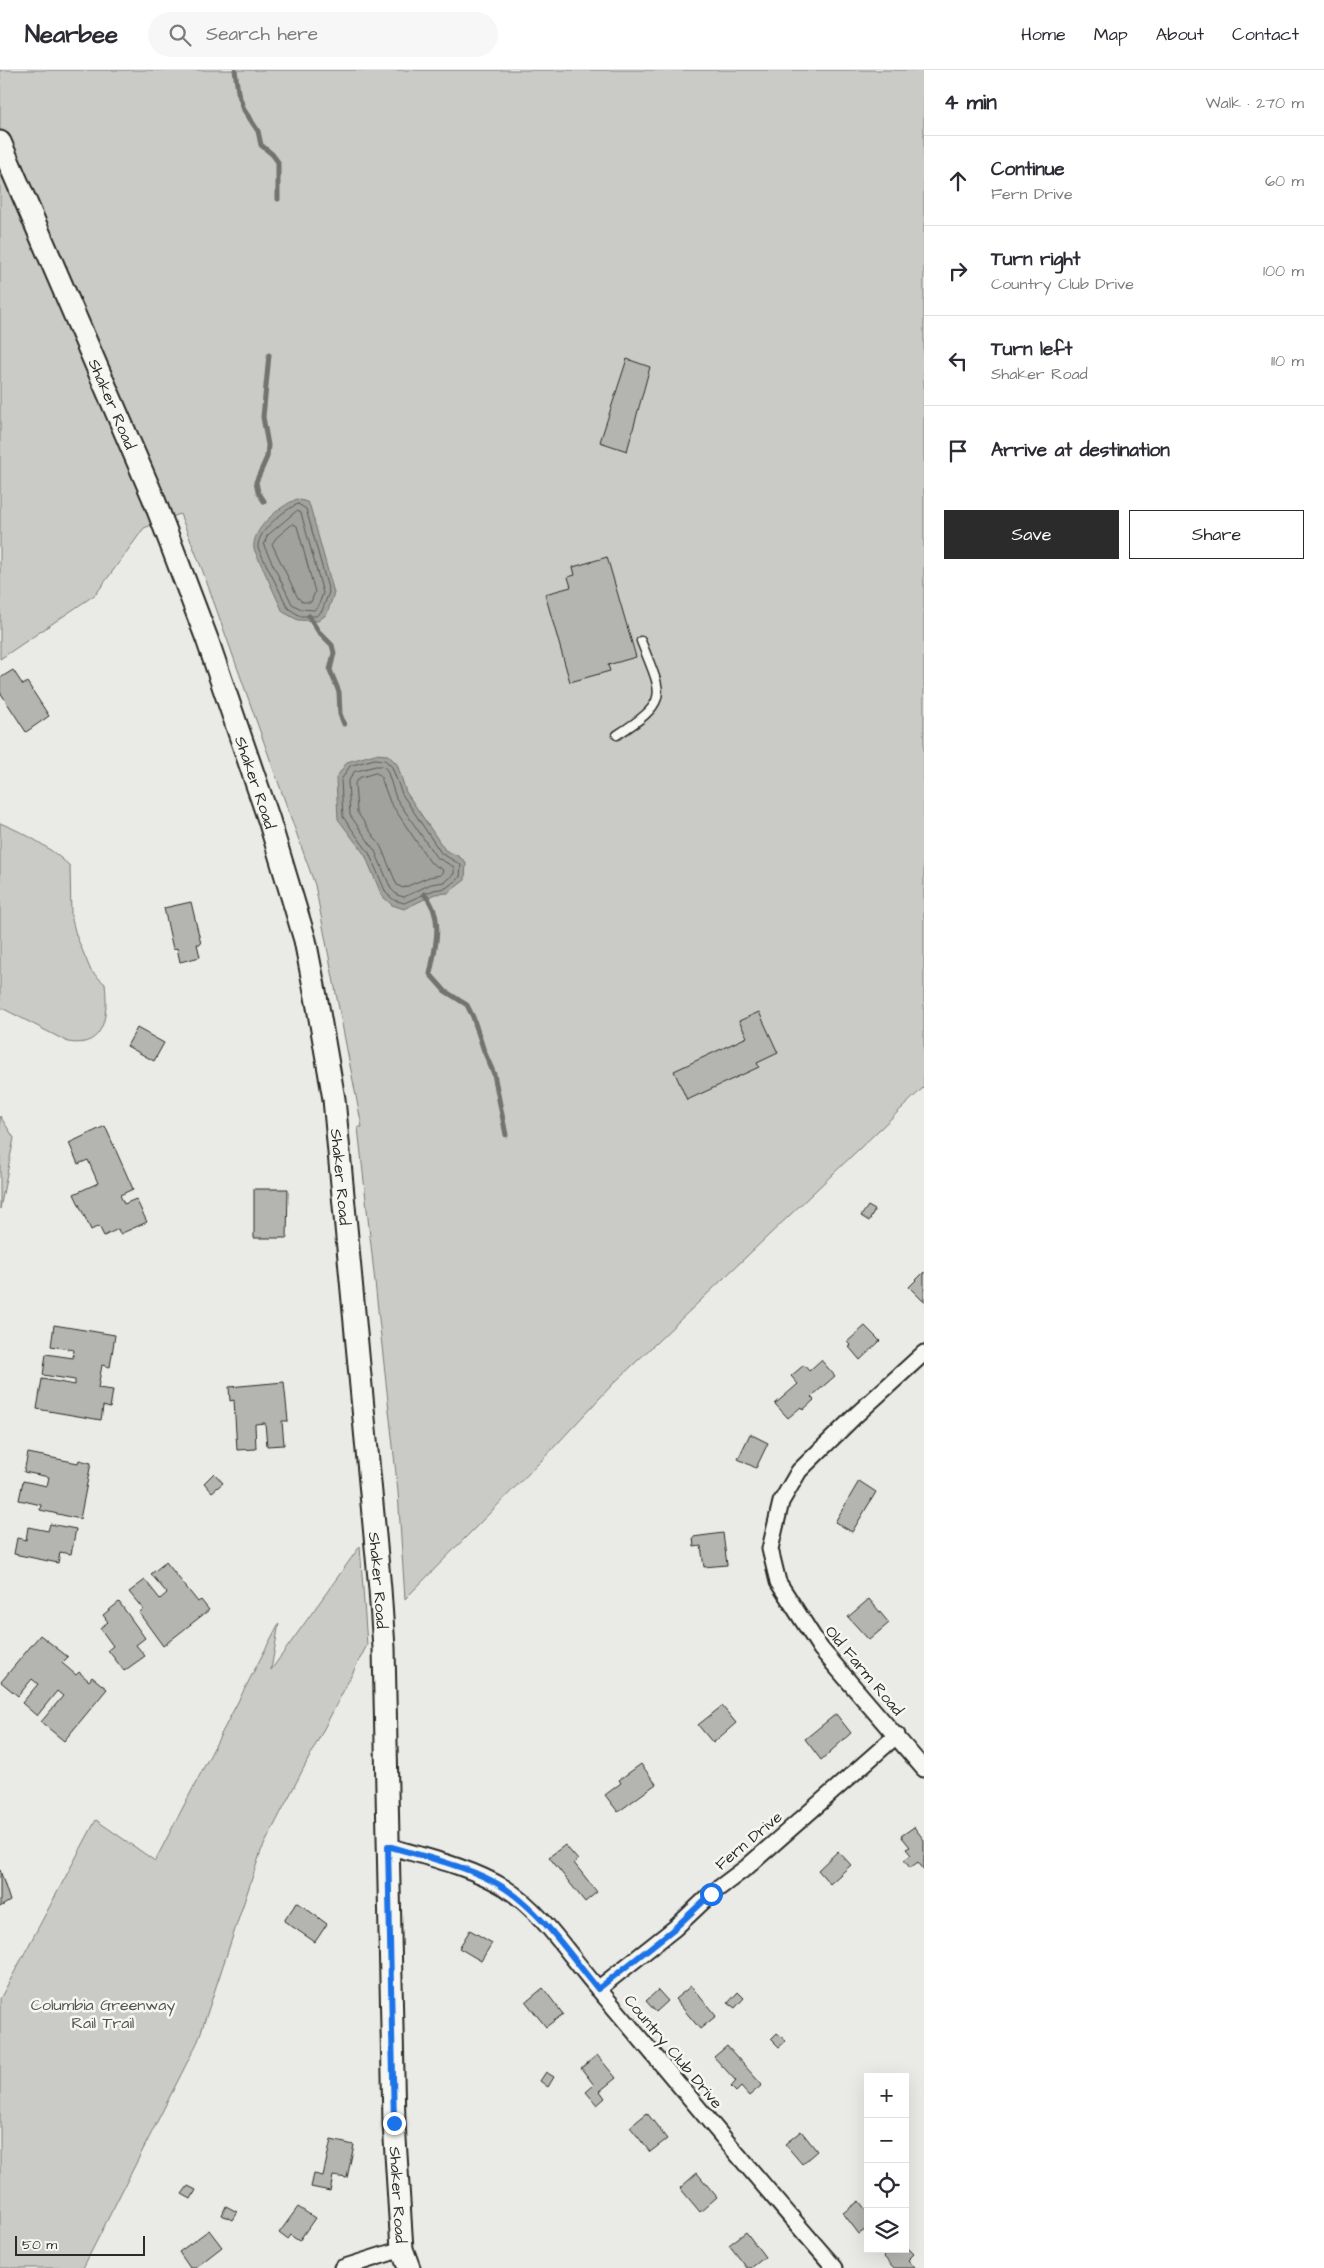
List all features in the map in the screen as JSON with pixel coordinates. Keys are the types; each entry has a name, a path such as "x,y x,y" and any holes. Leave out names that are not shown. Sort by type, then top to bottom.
{"street":[{"name":"Shaker Road","path":"0,142 152,497 193,603 269,820 305,940 334,1099 375,1517 384,1648 394,2123 405,2259"},
{"name":"Old Farm Road","path":"924,1353 856,1415 799,1471 781,1502 770,1549 778,1582 821,1649 924,1769"},
{"name":"Fern Drive","path":"598,1989 675,1928 711,1894 747,1867 897,1736"},
{"name":"Country Club Drive","path":"388,1846 480,1876 505,1888 532,1912 835,2268"},
{"path":"342,2268 405,2259"}],"lane":[{"path":"617,735 648,712 658,696 658,686 641,640"}],"green space":[{"path":"0,70 924,70 924,1087 612,1385 543,1459 405,1599 398,1492 358,1127 362,1127 315,885 202,569 180,514 144,528 96,594 0,659"},
{"path":"0,823 37,841 70,866 71,916 76,935 91,971 105,984 105,1016 98,1034 91,1040 81,1043 68,1042 0,1007"},
{"path":"0,1116 14,1138 0,1209"},
{"name":"Columbia Greenway Rail Trail","path":"360,1546 367,1645 261,1851 198,2041 83,2268 0,2268 0,1999 96,1820 155,1861 279,1623 271,1670"}],"water":[{"path":"297,499 307,502 310,506 334,593 327,614 318,621 298,620 283,612 254,549 254,541 257,534 268,519 290,502"},
{"path":"375,754 388,755 397,764 406,792 445,850 466,862 465,880 448,893 435,894 404,909 392,905 382,896 365,855 338,819 336,778 347,762"}],"building":[{"path":"627,359 650,367 627,451 600,442"},
{"path":"607,557 636,657 608,665 610,671 570,682 545,594 571,587 568,577 575,575 573,567"},
{"path":"13,670 23,685 27,682 49,716 26,732 0,692 0,678"},
{"path":"191,902 201,944 197,944 200,957 180,962 177,948 173,949 164,908"},
{"path":"759,1012 778,1053 757,1063 759,1067 687,1100 674,1071 747,1037 739,1021"},
{"path":"137,1028 164,1043 154,1061 127,1046"},
{"path":"105,1126 133,1189 120,1195 124,1204 136,1199 147,1222 120,1234 118,1229 104,1236 99,1226 91,1230 74,1194 98,1183 88,1160 78,1164 69,1143"},
{"path":"254,1189 288,1189 287,1238 254,1238"},
{"path":"868,1206 875,1210 869,1221 861,1216"},
{"path":"924,1272 924,1302 909,1287"},
{"path":"54,1325 115,1335 110,1367 102,1365 98,1388 113,1390 110,1408 103,1406 101,1420 37,1409 42,1379 75,1385 75,1380 43,1375 46,1354 73,1358 74,1350 51,1346"},
{"path":"865,1326 880,1341 860,1360 847,1342"},
{"path":"821,1360 835,1376 811,1397 814,1400 803,1410 801,1407 788,1418 775,1404 798,1384 791,1376 804,1365 809,1371"},
{"path":"284,1382 288,1421 282,1421 284,1445 267,1446 265,1423 255,1424 256,1449 237,1450 234,1400 230,1401 229,1387"},
{"path":"750,1434 768,1443 756,1468 738,1459"},
{"path":"28,1453 78,1463 79,1460 91,1463 80,1519 40,1510 41,1505 19,1500 23,1481 47,1486 49,1477 24,1472"},
{"path":"214,1473 223,1483 212,1492 204,1483"},
{"path":"859,1481 876,1492 852,1532 835,1522"},
{"path":"50,1524 76,1529 71,1554 60,1552 58,1563 14,1554 17,1538 26,1540 28,1527 48,1531"},
{"path":"723,1533 727,1565 704,1567 701,1546 694,1547 693,1537"},
{"path":"166,1562 198,1602 201,1600 209,1610 163,1646 139,1613 143,1609 129,1592 145,1580 160,1599 167,1593 151,1574"},
{"path":"869,1599 889,1623 869,1640 848,1617"},
{"path":"119,1602 145,1638 136,1645 145,1656 124,1671 108,1650 113,1646 100,1628 108,1622 103,1615"},
{"path":"40,1635 68,1657 62,1663 76,1675 79,1672 89,1681 92,1677 107,1689 64,1741 41,1722 63,1696 57,1691 37,1716 22,1703 38,1684 32,1679 18,1696 1,1682"},
{"path":"722,1706 736,1723 713,1743 698,1725"},
{"path":"836,1714 851,1733 821,1760 805,1739"},
{"path":"641,1764 656,1784 618,1812 605,1795 621,1783 619,1780"},
{"path":"914,1827 924,1840 924,1870 918,1862 910,1868 904,1860 911,1855 906,1849 910,1847 901,1836"},
{"path":"565,1845 578,1860 574,1863 597,1892 585,1902 549,1857"},
{"path":"838,1851 851,1865 830,1884 818,1870"},
{"path":"0,1870 10,1901 0,1907"},
{"path":"297,1902 327,1924 315,1942 284,1921"},
{"path":"470,1930 492,1943 481,1961 459,1948"},
{"path":"691,1986 716,2016 700,2029 675,1999"},
{"path":"543,1988 563,2014 546,2027 526,2002"},
{"path":"658,1990 668,2001 656,2012 646,2001"},
{"path":"738,1992 744,1998 735,2008 728,2003"},
{"path":"777,2033 786,2041 779,2047 771,2039"},
{"path":"727,2046 762,2085 749,2096 741,2087 736,2092 731,2087 736,2081 714,2057"},
{"path":"597,2055 616,2078 600,2091 605,2098 597,2105 586,2092 594,2085 581,2068"},
{"path":"546,2072 554,2077 548,2087 540,2081"},
{"path":"647,2113 667,2139 650,2152 630,2127"},
{"path":"801,2131 817,2151 802,2164 785,2144"},
{"path":"331,2140 354,2145 347,2178 333,2176 330,2191 311,2187 314,2174 323,2176"},
{"path":"697,2173 717,2197 700,2212 680,2188"},
{"path":"188,2186 196,2190 191,2199 182,2194"},
{"path":"859,2201 864,2208 864,2231 859,2234 843,2213"},
{"path":"226,2206 237,2212 232,2220 222,2215"},
{"path":"298,2207 315,2218 299,2241 290,2235 287,2239 279,2233"},
{"path":"209,2230 222,2247 195,2268 190,2268 179,2252"},
{"path":"746,2232 765,2257 751,2268 747,2268 729,2245"},
{"path":"909,2249 914,2254 908,2260 915,2268 894,2268 883,2256 886,2253 909,2253"}],"waterway":[{"path":"235,70 238,92 244,110 258,131 261,145 278,162 278,199"},
{"path":"264,501 258,492 256,482 267,457 268,445 263,417 269,355"},
{"path":"309,616 318,631 332,645 334,653 330,670 339,692 340,714 344,724"},
{"path":"424,894 434,912 437,933 430,974 445,991 467,1005 473,1017 494,1074 506,1135"}],"route":[{"path":"394,2123 388,1846 480,1876 505,1888 526,1904 598,1989 657,1940 675,1928 711,1894"}]}
